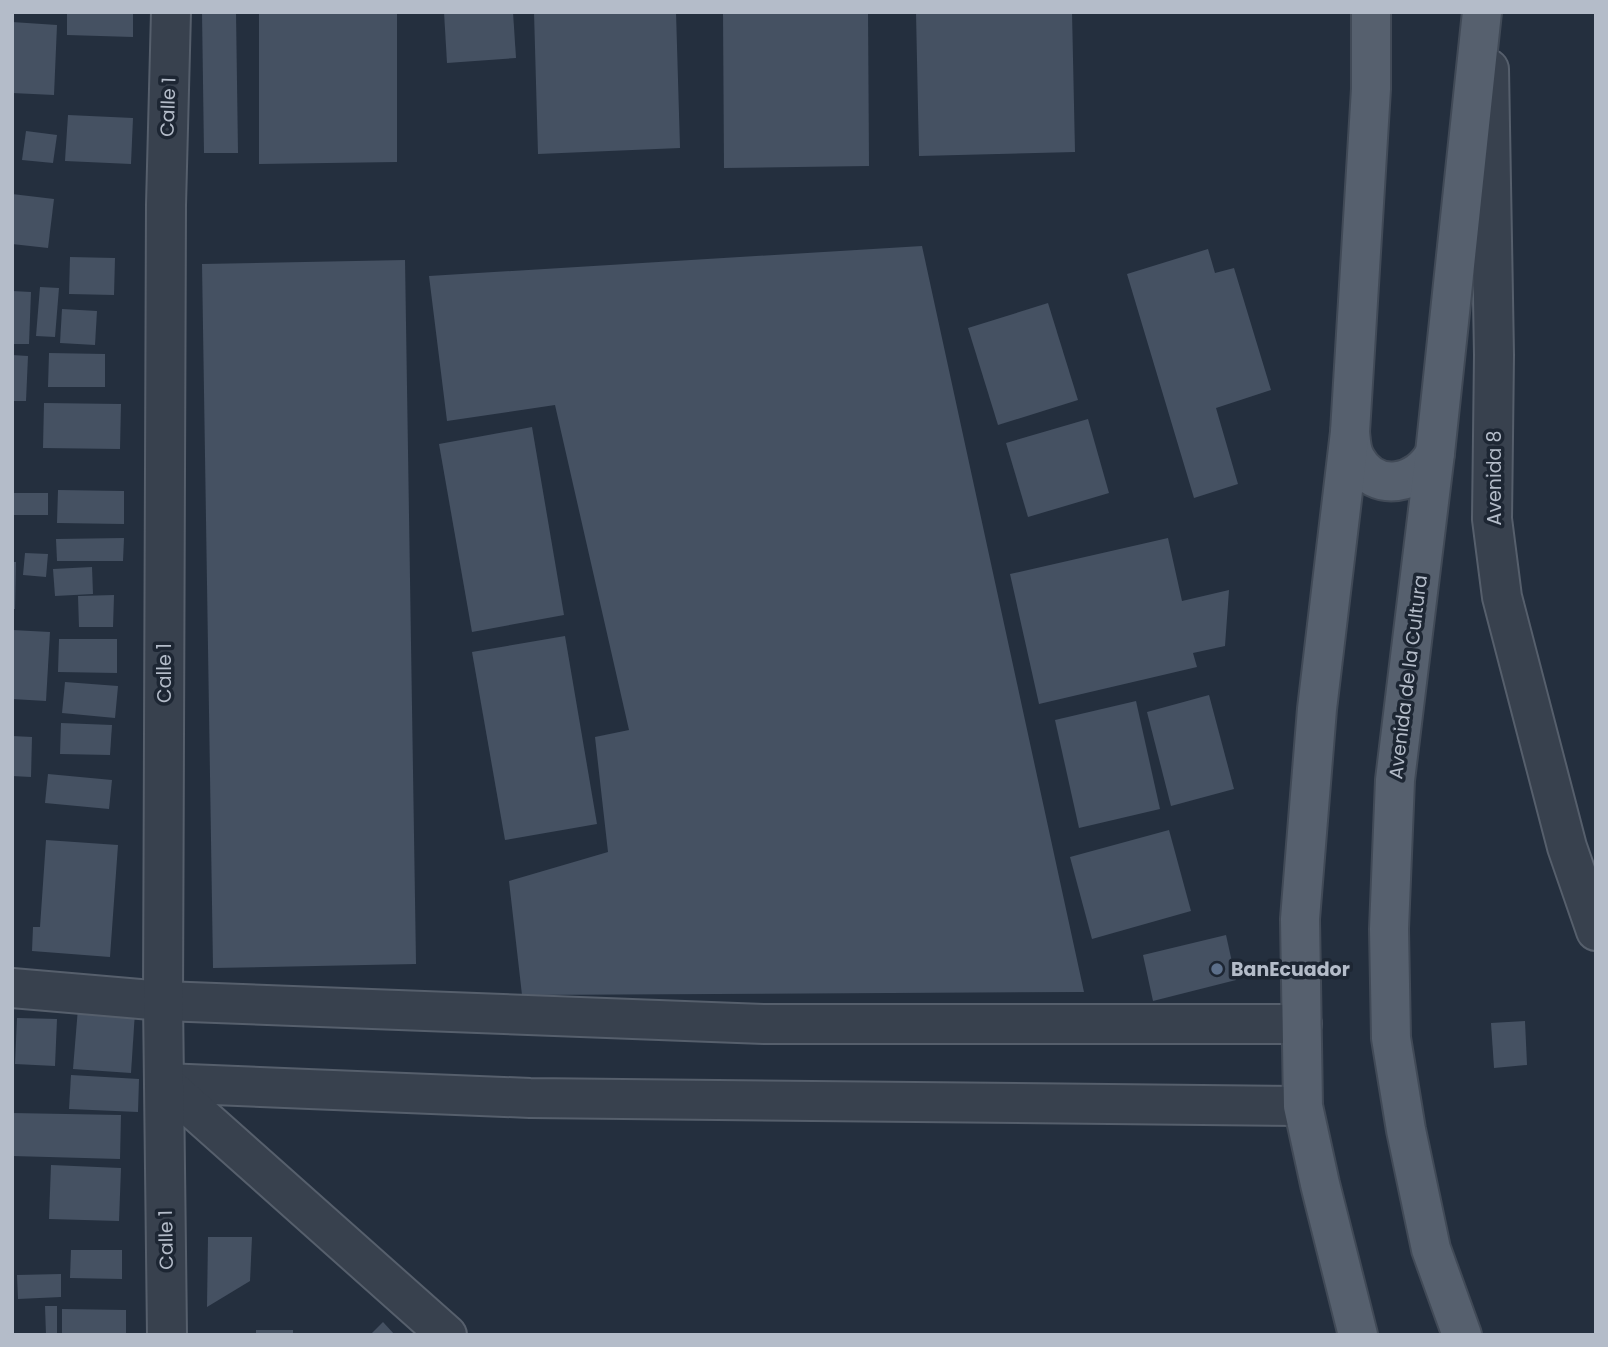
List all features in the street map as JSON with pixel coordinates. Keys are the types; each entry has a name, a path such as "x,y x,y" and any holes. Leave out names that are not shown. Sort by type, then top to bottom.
{"main road":[{"path":"1358,1335 1303,1106 1300,919 1317,709 1350,432 1371,89 1371,12"},
{"name":"Avenida de la Cultura","path":"1462,1335 1431,1249 1406,1130 1391,1038 1389,929 1395,780 1435,453 1482,12"},
{"path":"1350,432 1354,457 1372,476 1383,480 1396,482 1420,473 1435,453"}],"street":[{"name":"Calle 1","path":"167,1335 163,1001 166,219 171,12"},
{"name":"Avenida 8","path":"1488,12 1494,355 1492,519 1502,597 1567,847 1596,931"},
{"path":"12,988 163,1001 764,1024 1301,1024"},
{"path":"164,1083 530,1098 1303,1106"},
{"path":"164,1083 447,1335"}],"building":[{"path":"67,12 133,12 133,37 67,35"},
{"path":"202,12 236,12 238,153 204,153"},
{"path":"259,12 397,12 397,162 259,164"},
{"path":"444,12 513,12 516,58 447,63"},
{"path":"534,12 676,12 680,148 538,154"},
{"path":"723,12 868,12 869,166 724,168"},
{"path":"916,12 1072,12 1075,152 919,156"},
{"path":"12,22 57,25 54,95 12,93"},
{"path":"68,115 133,118 131,164 65,161"},
{"path":"26,131 57,135 53,163 22,160"},
{"path":"12,194 54,199 48,248 12,244"},
{"path":"922,246 1084,992 522,995 509,881 608,852 595,737 629,730 555,405 447,421 429,276"},
{"path":"1208,249 1215,273 1234,268 1271,390 1216,408 1238,484 1194,498 1127,274"},
{"path":"70,257 115,258 114,295 69,294"},
{"path":"405,260 416,964 213,968 202,264"},
{"path":"40,287 59,288 55,337 36,336"},
{"path":"12,291 31,292 29,344 12,344"},
{"path":"1048,303 1078,400 998,425 968,328"},
{"path":"62,309 97,311 95,345 60,343"},
{"path":"49,353 105,354 105,387 48,387"},
{"path":"12,355 28,356 26,401 12,401"},
{"path":"44,403 121,404 120,449 43,448"},
{"path":"1088,419 1109,493 1028,517 1006,443"},
{"path":"532,427 564,615 472,632 439,444"},
{"path":"58,490 124,491 124,524 57,523"},
{"path":"13,493 48,493 48,515 12,515"},
{"path":"124,538 123,561 57,561 56,539"},
{"path":"1168,538 1182,601 1229,590 1225,646 1193,653 1197,667 1039,704 1010,574"},
{"path":"25,553 48,554 46,577 23,575"},
{"path":"12,562 16,562 15,609 12,609"},
{"path":"92,567 93,594 55,596 53,569"},
{"path":"114,595 113,627 79,627 78,596"},
{"path":"12,630 50,632 46,701 12,699"},
{"path":"565,636 597,824 505,840 472,652"},
{"path":"59,639 117,639 117,673 58,672"},
{"path":"65,682 118,686 115,718 62,713"},
{"path":"1209,695 1234,789 1171,806 1147,712"},
{"path":"1136,701 1160,809 1079,828 1055,720"},
{"path":"61,723 112,725 110,755 60,754"},
{"path":"12,736 32,737 31,777 12,776"},
{"path":"48,774 112,780 109,809 45,803"},
{"path":"1169,830 1191,911 1092,939 1070,857"},
{"path":"46,840 118,845 110,957 32,951 33,927 40,927"},
{"path":"1226,935 1236,980 1153,1001 1143,955"},
{"path":"78,1008 135,1012 131,1073 73,1069"},
{"path":"17,1018 57,1019 55,1066 15,1064"},
{"path":"1525,1021 1527,1065 1494,1068 1491,1023"},
{"path":"71,1075 139,1079 138,1112 69,1109"},
{"path":"12,1113 121,1115 120,1159 12,1156"},
{"path":"51,1165 121,1168 119,1221 49,1219"},
{"path":"208,1237 252,1237 250,1281 207,1307"},
{"path":"71,1250 122,1250 122,1279 70,1278"},
{"path":"61,1274 61,1297 18,1299 17,1275"},
{"path":"45,1306 57,1306 57,1335 46,1335"},
{"path":"62,1309 126,1310 126,1335 62,1335"},
{"path":"383,1322 395,1335 370,1335"},
{"path":"256,1330 293,1330 293,1335 256,1335"}],"place":[{"name":"BanEcuador","path":"1217,969"}]}
